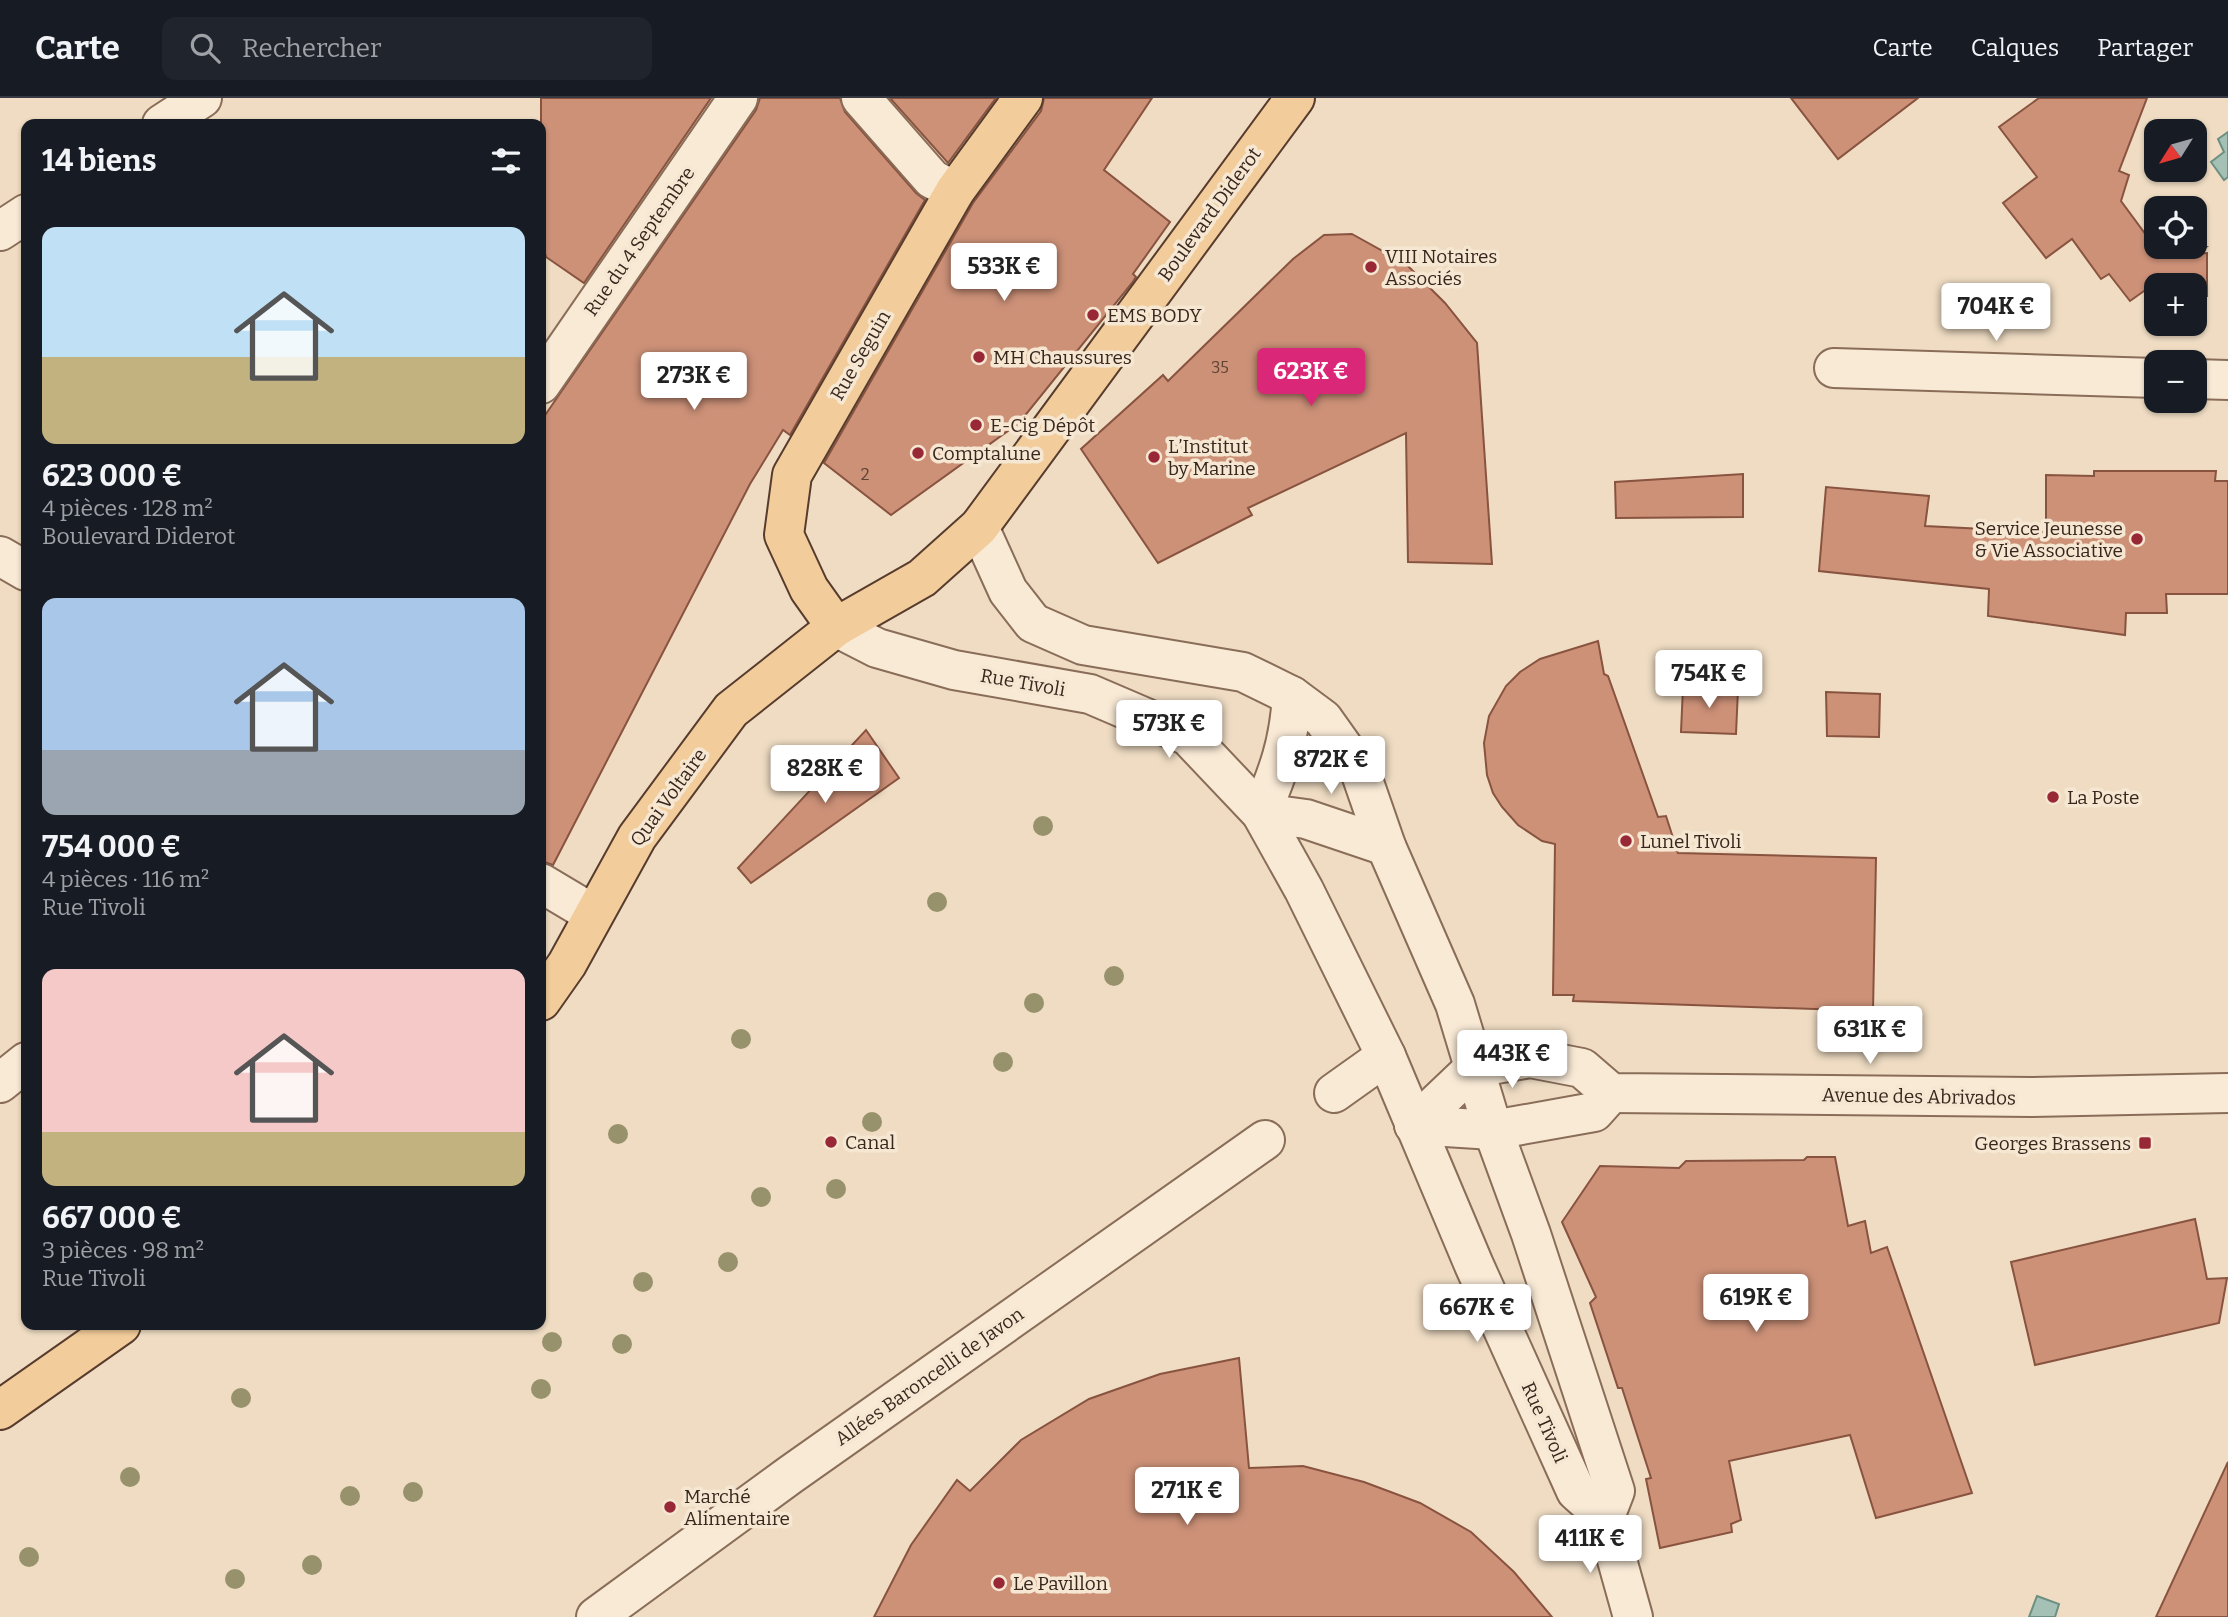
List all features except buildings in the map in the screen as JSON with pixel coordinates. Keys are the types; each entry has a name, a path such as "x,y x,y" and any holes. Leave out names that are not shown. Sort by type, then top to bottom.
{"main road":[{"name":"Rue Seguin","path":"836,627 809,589 783,535 792,475 954,191 1023,98"},
{"name":"Boulevard Diderot","path":"836,627 922,578 979,527 1295,98"},
{"name":"Quai Voltaire","path":"546,994 567,964 637,837 731,710 836,627"},
{"path":"0,1410 114,1330"}],"street":[{"path":"170,119 202,98"},
{"name":"Rue du 4 Septembre","path":"546,377 738,98"},
{"path":"861,98 932,179 954,191"},
{"path":"0,231 21,217"},
{"path":"1834,368 2144,378"},
{"path":"2207,379 2228,380"},
{"path":"979,527 1008,591 1033,623 1083,645 1243,672 1292,696 1323,719 1360,771 1386,846 1455,1004 1493,1130 1531,1234 1615,1491 1605,1517 1633,1617"},
{"path":"0,556 21,568"},
{"name":"Rue Tivoli","path":"836,627 877,648 954,670 1090,694 1188,736 1261,813 1304,890 1386,1056 1576,1491 1605,1517"},
{"path":"1292,696 1291,722 1282,761 1261,813 1306,819 1386,846"},
{"path":"546,886 593,914"},
{"path":"1334,1093 1386,1056"},
{"path":"1530,1058 1582,1068 1611,1093 1594,1112 1493,1130 1414,1125 1474,1068 1530,1058"},
{"path":"0,1083 21,1066"},
{"name":"Avenue des Abrivados","path":"1611,1093 2032,1097 2228,1093"},
{"name":"Allées Baroncelli de Javon","path":"596,1617 790,1475 1265,1140"}],"shaded area":[{"path":"2228,132 2228,177 2224,180 2211,162 2224,152 2218,139"},
{"path":"2037,1596 2059,1604 2055,1617 2029,1617"}],"place":[{"name":"VIII Notaires Associés","path":"1371,267"},
{"name":"EMS BODY","path":"1093,315"},
{"name":"MH Chaussures","path":"979,357"},
{"name":"E-Cig Dépôt","path":"976,425"},
{"name":"Comptalune","path":"918,453"},
{"name":"L’Institut by Marine","path":"1154,457"},
{"name":"Service Jeunesse & Vie Associative","path":"2137,539"},
{"name":"La Poste","path":"2053,797"},
{"name":"Lunel Tivoli","path":"1626,841"},
{"name":"Canal","path":"831,1142"},
{"name":"Georges Brassens","path":"2145,1143"},
{"name":"Marché Alimentaire","path":"670,1507"},
{"name":"Le Pavillon","path":"999,1583"}]}
